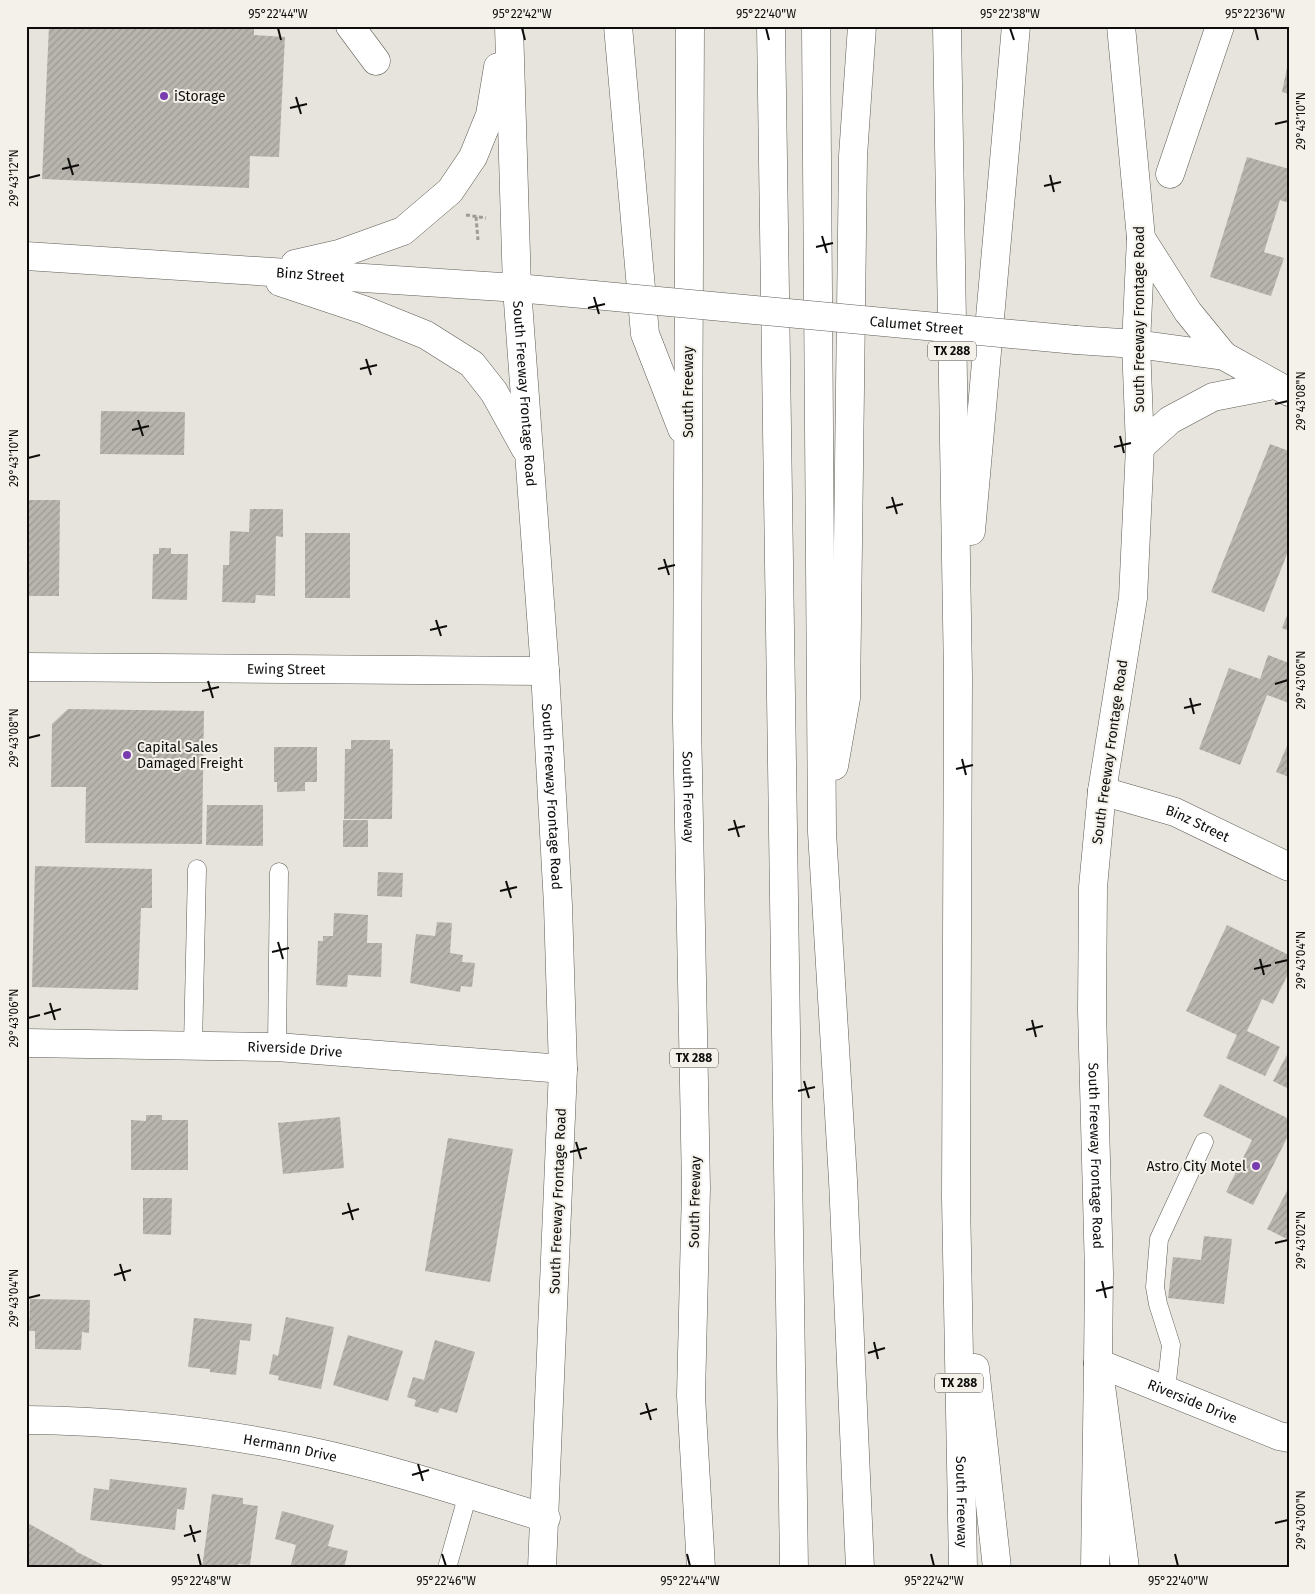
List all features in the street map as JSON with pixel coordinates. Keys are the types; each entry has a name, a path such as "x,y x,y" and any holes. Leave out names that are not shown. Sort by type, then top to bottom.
{"main road":[{"path":"350,26 376,61"},
{"path":"254,270 339,254 403,231 450,191 473,157 490,114 504,26"},
{"name":"South Freeway Frontage Road","path":"509,26 517,288 545,671 558,905 563,1069 546,1518 542,1568"},
{"path":"618,26 645,334 687,444"},
{"name":"South Freeway","path":"690,26 687,720 696,1188 691,1396 701,1568"},
{"path":"771,26 794,1568"},
{"path":"816,26 822,832 842,1170 860,1568"},
{"path":"822,832 846,698 853,156 862,26"},
{"name":"South Freeway","path":"947,26 958,677 956,1198 963,1568"},
{"path":"958,677 1016,26"},
{"name":"South Freeway Frontage Road","path":"1121,26 1141,238 1136,344 1140,447 1133,598 1102,791 1093,887 1092,1010 1099,1274 1098,1363 1125,1568"},
{"path":"1170,174 1220,26"},
{"path":"1141,238 1188,312 1224,356"},
{"name":"Binz Street","path":"26,256 517,288 594,295"},
{"path":"254,270 426,335 472,364 494,392 530,456"},
{"name":"Calumet Street","path":"594,295 1136,344 1224,356 1281,388"},
{"path":"1140,447 1170,420 1213,397 1281,388"},
{"name":"Ewing Street","path":"26,667 545,671"},
{"name":"Binz Street","path":"1102,791 1175,812 1289,867"},
{"name":"Riverside Drive","path":"26,1043 277,1047 563,1069"},
{"path":"956,1198 997,1568"},
{"path":"1095,1568 1098,1363"},
{"name":"Riverside Drive","path":"1098,1363 1279,1436 1289,1438"},
{"name":"Hermann Drive","path":"26,1420 169,1428 308,1451 468,1494 546,1518"}],"lane":[{"path":"193,1045 197,869"},
{"path":"277,1047 279,872"},
{"path":"1166,1390 1171,1345 1158,1304 1155,1287 1159,1239 1204,1142"},
{"path":"447,1568 468,1494"}],"path":[{"path":"476,217 478,240"}],"building":[{"name":"iStorage","path":"49,26 254,26 254,35 285,37 279,157 250,156 249,188 42,179"},
{"path":"1289,63 1289,94 1282,92"},
{"path":"1247,157 1289,169 1289,203 1280,200 1264,252 1284,258 1271,296 1210,277"},
{"path":"101,411 185,412 184,455 100,454"},
{"path":"1270,444 1289,451 1289,549 1264,612 1211,592"},
{"path":"26,500 60,500 59,596 26,596"},
{"path":"250,509 283,509 283,537 276,536 275,596 256,595 255,603 222,602 223,565 229,565 230,531 249,532"},
{"path":"305,533 350,533 350,598 305,598"},
{"path":"159,548 171,548 171,554 188,554 187,600 152,599 153,554 159,554"},
{"path":"1289,611 1289,631 1282,628"},
{"path":"1268,655 1289,663 1289,703 1267,695 1240,765 1199,749 1229,668 1260,679"},
{"name":"Capital Sales Damaged Freight","path":"68,709 204,711 202,844 85,843 86,787 51,787 52,724"},
{"path":"351,740 390,740 390,749 393,749 392,819 344,819 345,749 351,749"},
{"path":"1289,741 1289,777 1276,772"},
{"path":"274,747 317,747 317,782 305,782 305,791 277,792 277,782 274,782"},
{"path":"207,805 263,805 263,846 206,845"},
{"path":"343,820 368,820 368,847 343,847"},
{"path":"35,866 152,869 152,908 141,908 138,990 32,987"},
{"path":"378,872 403,873 402,897 377,896"},
{"path":"334,913 368,915 367,943 382,943 381,977 348,975 347,987 316,985 318,941 323,941 323,936 333,936"},
{"path":"437,922 452,923 450,953 463,955 462,962 475,963 472,987 461,986 460,992 410,983 416,934 435,936"},
{"path":"1227,925 1289,955 1289,972 1273,1004 1262,999 1247,1031 1280,1047 1265,1076 1226,1058 1237,1035 1186,1011"},
{"path":"1289,1051 1289,1089 1273,1081"},
{"name":"Astro City Motel","path":"1220,1084 1289,1119 1289,1134 1253,1205 1226,1192 1252,1140 1203,1116"},
{"path":"146,1115 162,1115 162,1120 188,1120 188,1170 131,1170 131,1120 146,1121"},
{"path":"340,1117 344,1168 283,1174 278,1123"},
{"path":"448,1138 513,1149 490,1282 425,1271"},
{"path":"1289,1187 1289,1240 1267,1229"},
{"path":"143,1198 172,1198 171,1235 143,1234"},
{"path":"1204,1236 1232,1239 1224,1304 1168,1298 1173,1257 1201,1260"},
{"path":"30,1299 90,1300 89,1333 82,1332 81,1350 35,1349 35,1331 29,1331"},
{"path":"286,1317 334,1327 321,1389 278,1380 279,1376 269,1374 273,1354 278,1356"},
{"path":"194,1318 252,1324 250,1341 240,1340 236,1375 210,1372 210,1369 188,1367"},
{"path":"348,1335 403,1351 388,1401 333,1385"},
{"path":"435,1340 475,1352 457,1413 440,1408 438,1413 414,1406 416,1400 407,1397 413,1377 424,1380"},
{"path":"110,1479 187,1488 184,1510 177,1509 175,1530 90,1520 94,1488 109,1490"},
{"path":"212,1494 243,1498 243,1504 258,1506 250,1565 238,1564 238,1568 202,1568"},
{"path":"282,1511 334,1525 328,1546 348,1551 344,1568 290,1568 296,1545 275,1539"},
{"path":"26,1522 75,1551 109,1568 26,1568"}],"place":[{"name":"iStorage","path":"164,96"},
{"name":"Capital Sales Damaged Freight","path":"127,755"},
{"name":"Astro City Motel","path":"1256,1166"}]}
